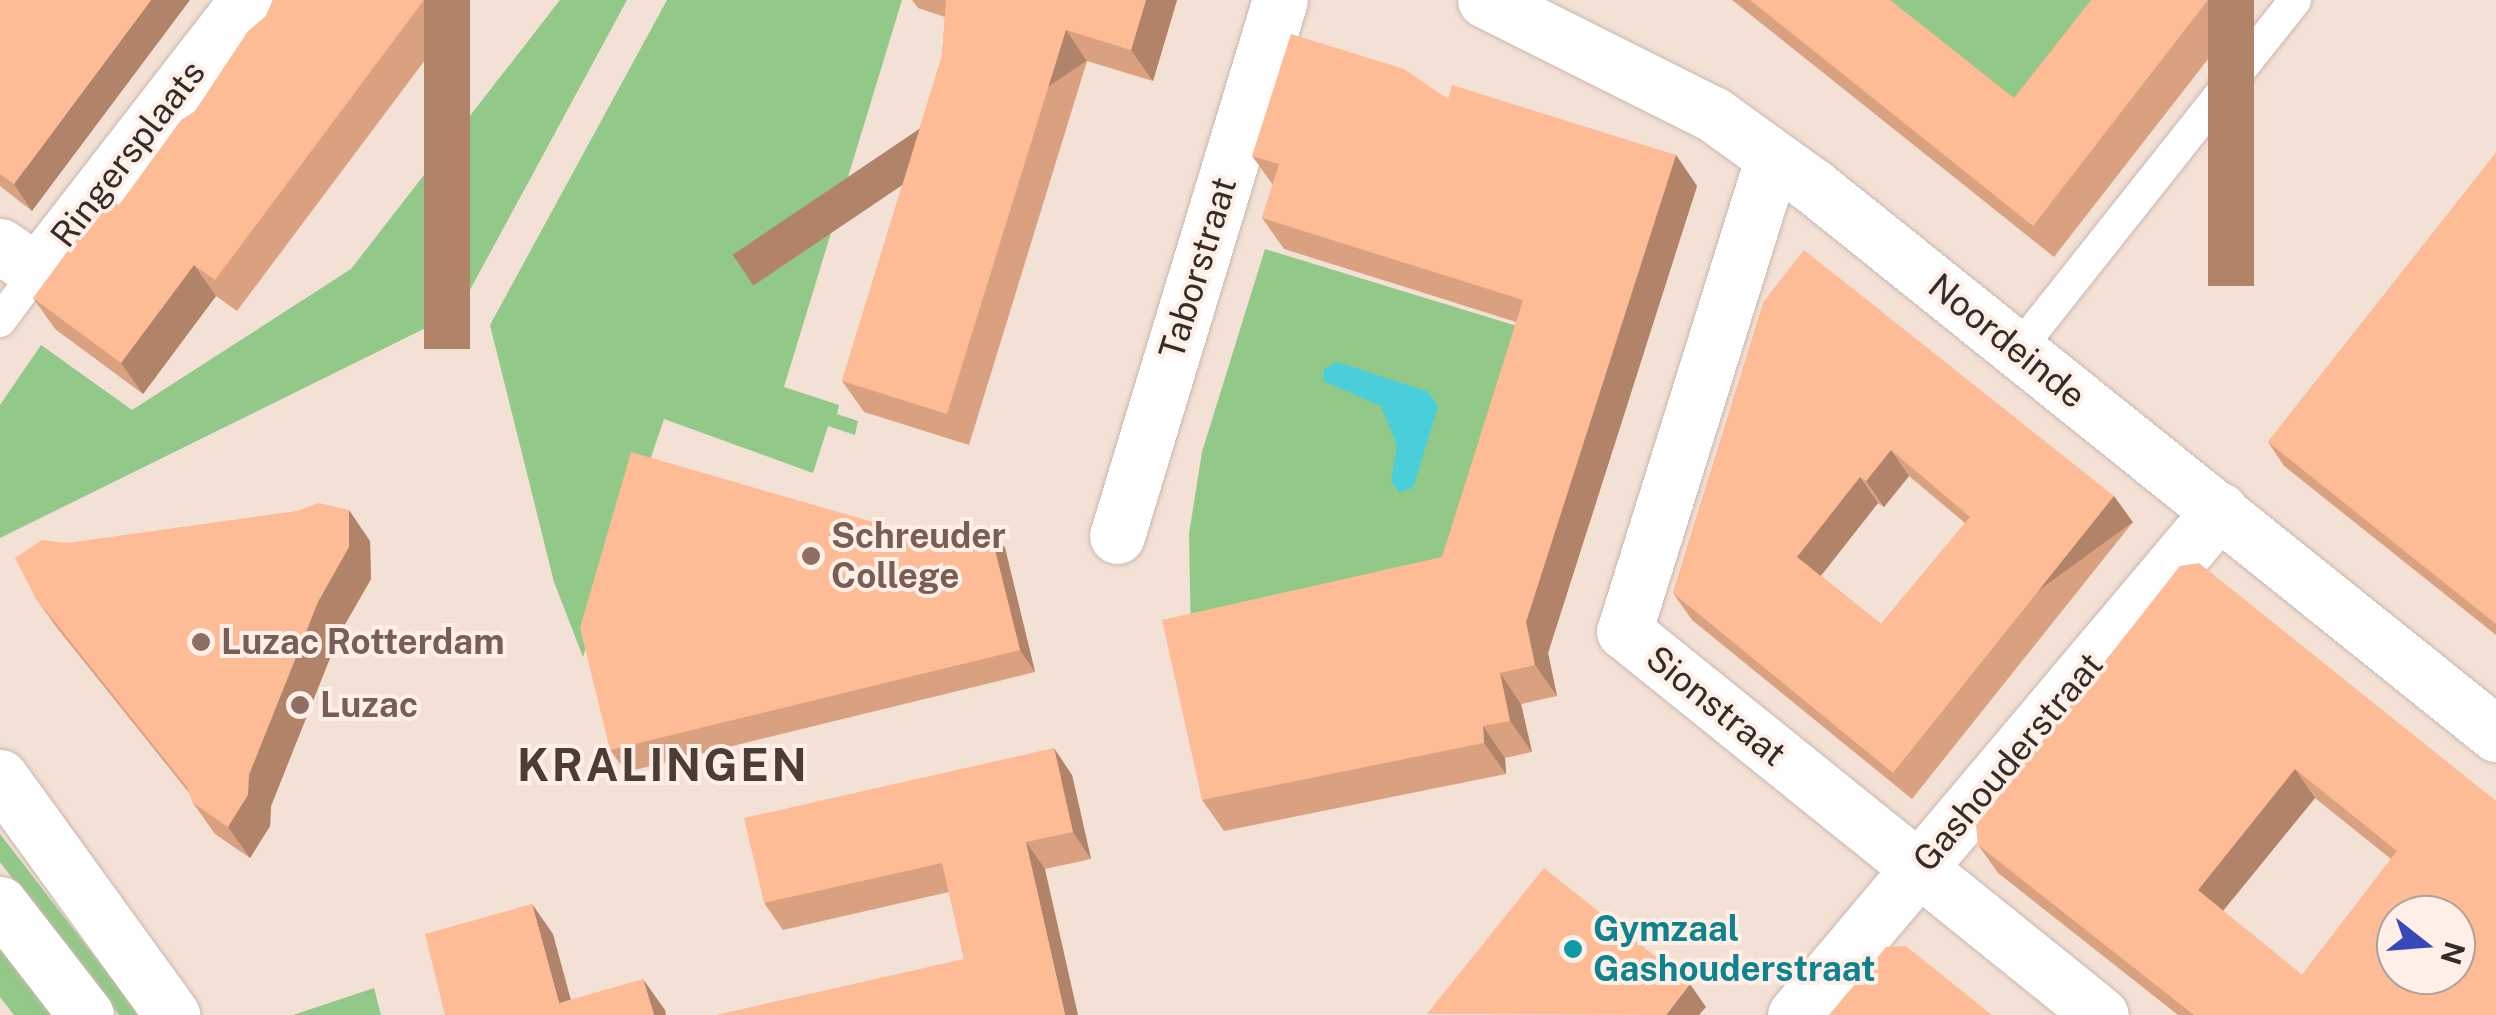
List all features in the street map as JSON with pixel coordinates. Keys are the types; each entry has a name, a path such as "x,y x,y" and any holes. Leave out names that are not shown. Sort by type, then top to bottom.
{"street":[{"name":"Ringersplaats","path":"19,259 247,0"},
{"name":"Taborstraat","path":"1117,536 1280,0"},
{"name":"Noordeinde","path":"1485,0 1712,114 2018,350 2496,734"},
{"name":"Sionstraat","path":"1772,160 1624,631 2101,1015"},
{"name":"Gashouderstraat","path":"1795,1015 2220,510"},
{"path":"0,777 172,1015"},
{"path":"0,904 86,1015"}],"lane":[{"path":"2018,350 2294,0"},
{"path":"0,320 19,259"}],"green space":[{"path":"560,0 627,0 458,312 0,538 0,405 41,345 132,410 351,269"},
{"path":"667,0 902,0 784,387 839,405 837,414 858,421 855,435 828,426 813,473 664,419 583,657 554,582 490,325"},
{"path":"1890,0 2120,0 2031,112"},
{"path":"1265,249 1537,332 1464,582 1191,639 1189,534 1202,452"},
{"path":"0,834 140,1015 119,1015 48,925 0,862"},
{"path":"0,925 70,1015 14,1015 0,997"},
{"path":"374,988 381,1015 293,1015"}],"water":[{"path":"1337,362 1429,392 1438,407 1413,488 1399,492 1391,482 1397,445 1381,406 1323,381 1324,369"}],"building":[{"path":"0,0 151,0 14,184 0,174"},
{"path":"273,0 424,0 215,280 194,265 121,363 33,298 92,218 102,193 119,205 181,120 195,111 248,31 266,16"},
{"path":"946,0 1146,0 1131,50 1066,30 947,414 842,381 942,56"},
{"path":"1750,0 1890,0 2014,98 2091,0 2208,0 2033,226"},
{"path":"1291,34 1404,69 1448,99 1452,85 1676,155 1526,622 1535,665 1500,673 1510,721 1483,726 1484,743 1202,800 1162,620 1442,557 1523,300 1262,218 1279,164 1252,156"},
{"path":"2496,153 2496,624 2268,442"},
{"path":"1804,250 2114,496 1893,773 1673,593 1764,301","holes":["1891,450 1970,517 1881,624 1797,557 1860,477 1866,481"]},
{"path":"631,452 918,535 916,543 989,526 1020,650 610,750 580,628"},
{"path":"319,503 349,510 349,547 318,602 249,775 248,795 228,827 193,803 187,787 35,597 15,558 42,540 67,543 297,511"},
{"path":"2199,563 2496,801 2496,1015 2194,1015 1978,845 1976,825 2180,566","holes":["2295,769 2397,851 2302,975 2198,890"]},
{"path":"1054,748 1073,832 1026,842 1065,1015 716,1015 964,959 942,863 764,903 744,818"},
{"name":"Gymzaal Gashouderstraat","path":"1544,868 1690,984 1666,1015 1427,1014"},
{"path":"532,904 559,1003 643,979 654,1015 445,1015 425,934"},
{"path":"1906,946 1992,1015 1829,1015 1886,947"}],"place":[{"name":"Schreuder College","path":"811,556"},
{"name":"Luzac Rotterdam","path":"201,642"},
{"name":"Luzac","path":"300,705"},
{"name":"Gymzaal Gashouderstraat","path":"1573,949"}],"district":[{"name":"KRALINGEN","path":"663,765"}]}
